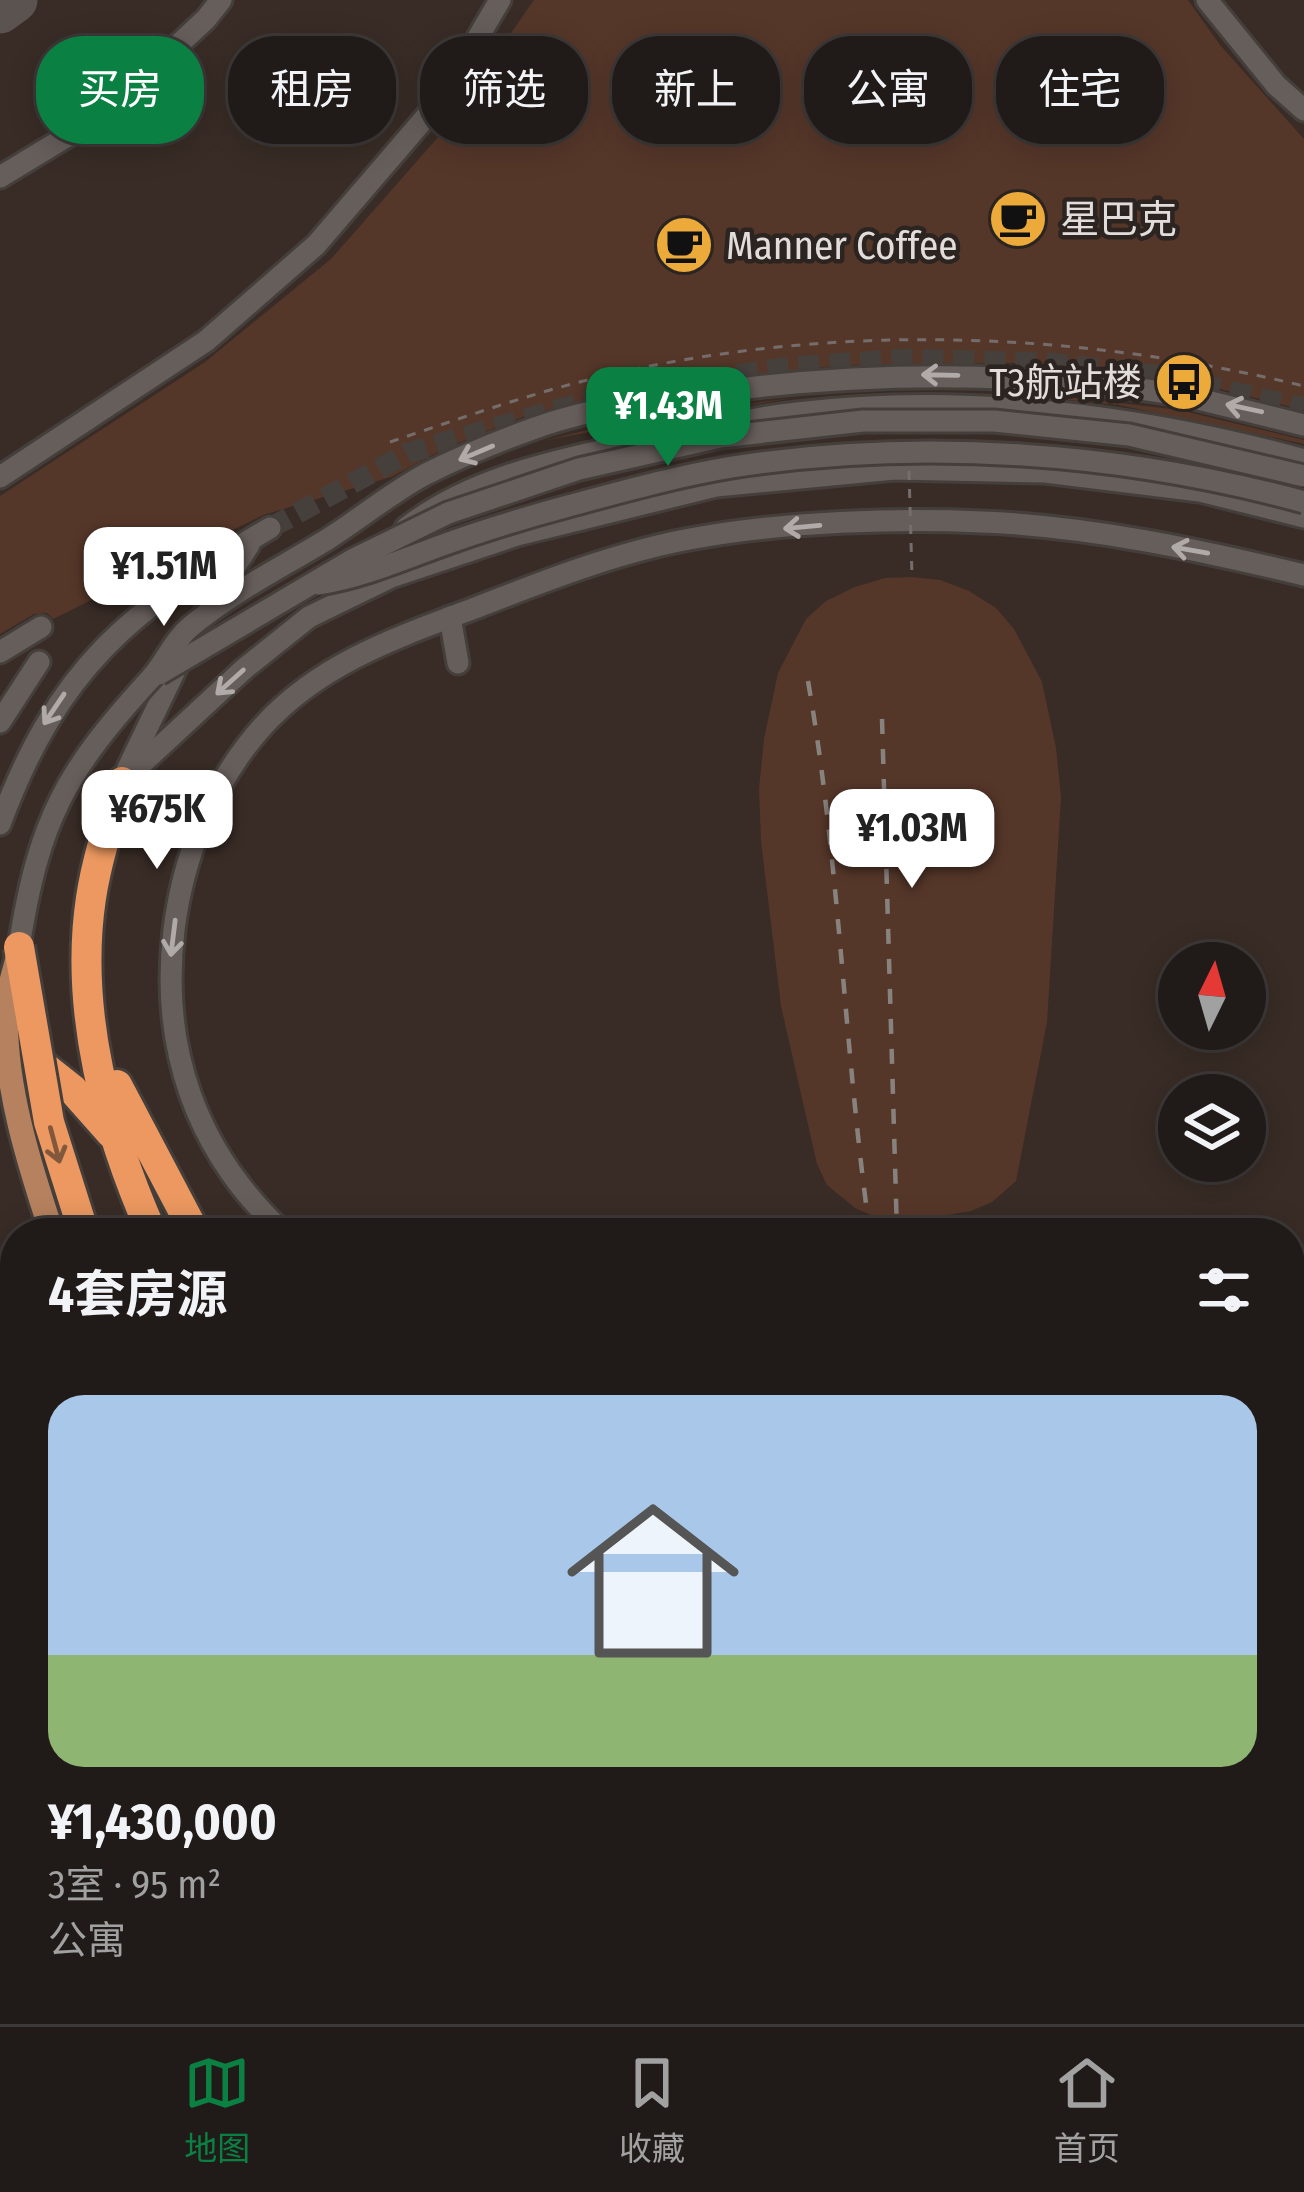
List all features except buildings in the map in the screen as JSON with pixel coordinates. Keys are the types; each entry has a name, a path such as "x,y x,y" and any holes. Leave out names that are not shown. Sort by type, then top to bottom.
{"highway":[{"path":"122,782 90,900 86,971 89,1012 122,1150 147,1218"},
{"path":"19,947 49,1122 79,1218"},
{"path":"89,1012 121,1095 187,1218"},
{"path":"0,1033 72,1089 122,1150"}],"main road":[{"path":"19,947 7,999 8,1042 19,1116 48,1218"}],"street":[{"path":"0,177 104,114 221,0"},
{"path":"0,477 206,341 316,244 443,97 500,0"},
{"path":"1208,0 1276,85 1304,110"},
{"path":"19,947 35,866 64,789 94,742 151,678 182,634 425,475 538,428 655,399 850,378 986,376 1124,386 1304,424"},
{"path":"122,782 244,669 309,617 349,574 438,503 527,469 700,429 777,416 896,406 999,408 1165,429 1304,460"},
{"path":"151,678 234,626 410,530 500,494 632,455 773,429 910,419 1085,428 1176,444 1304,476"},
{"path":"312,586 359,577 502,524 618,493 718,470 818,458 937,453 1063,460 1196,477 1304,502"},
{"path":"309,617 391,577 517,535 716,486 894,469 1045,472 1200,491 1304,517"},
{"path":"268,1218 222,1159 189,1098 173,1039 169,972 177,906 221,784 263,726 310,684 368,647 565,574 699,537 830,524 1022,526 1122,538 1304,575"},
{"path":"0,824 44,723 82,669 130,621 176,585 271,528 252,541 207,609 122,782"},
{"path":"450,617 458,663"},
{"path":"0,652 41,627"},
{"path":"0,722 40,662"}],"path":[{"path":"909,469 912,577"}],"shaded area":[{"path":"0,0 1304,0 1304,1218 0,1218"}],"taxiway":[{"path":"0,11 15,0"}],"tunnel":[{"path":"270,528 408,453 612,394 790,367 906,359 1049,363 1163,376 1304,408"}],"railway":[{"path":"808,681 828,819 868,1218"},
{"path":"882,719 897,1218"}],"place":[{"name":"星巴克","path":"1018,219"},
{"name":"Manner Coffee","path":"684,245"},
{"name":"T3航站楼","path":"1184,382"}]}
